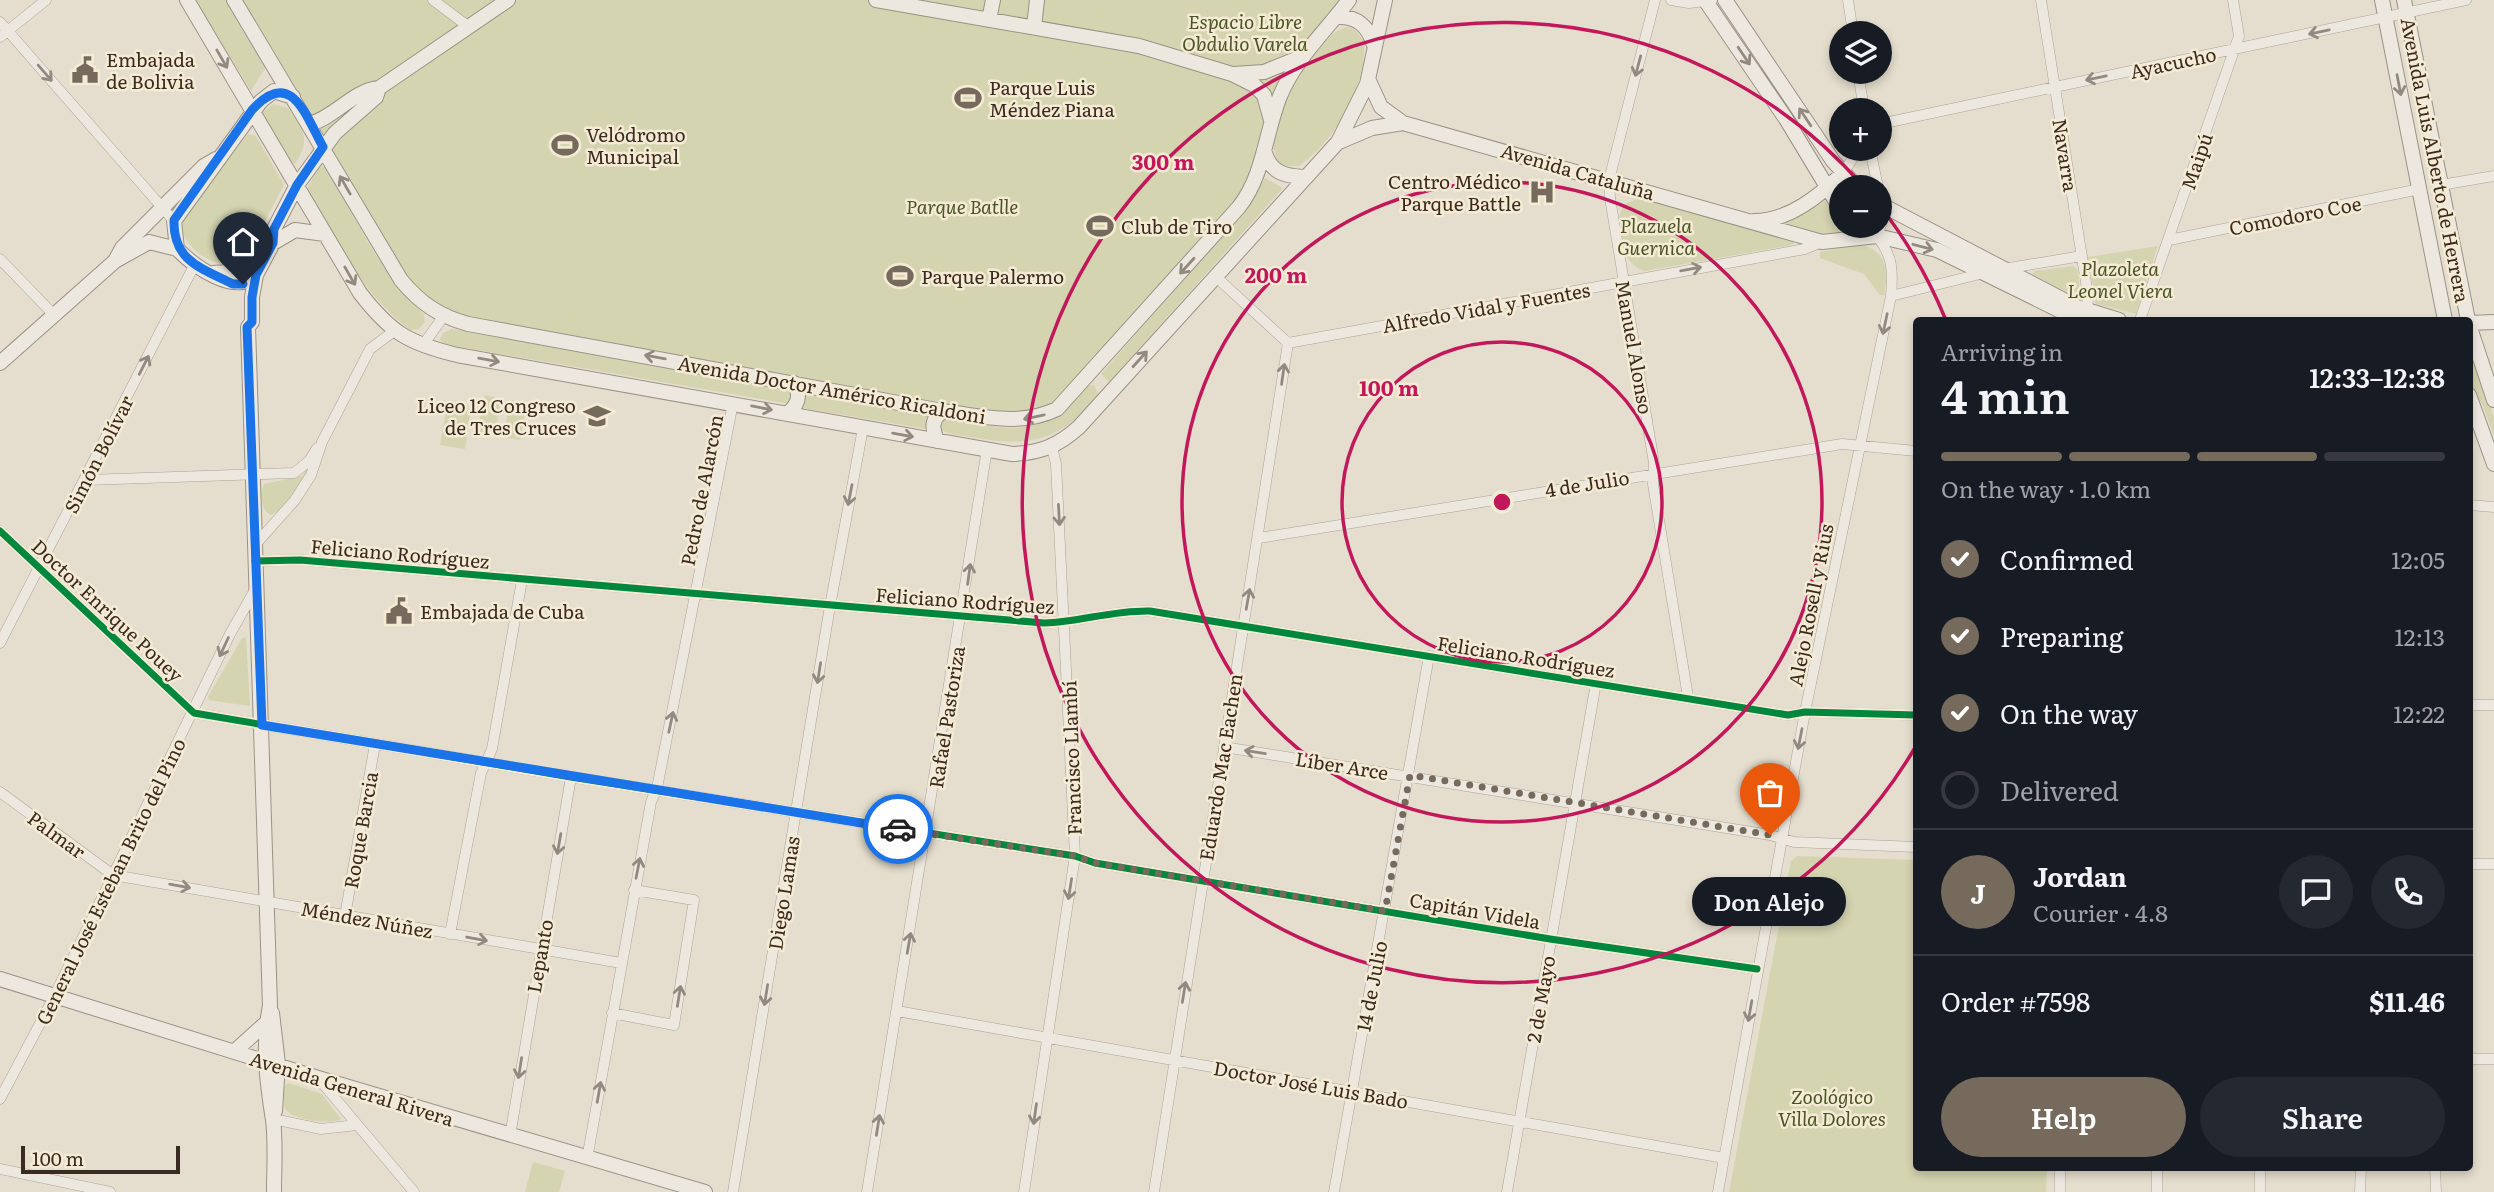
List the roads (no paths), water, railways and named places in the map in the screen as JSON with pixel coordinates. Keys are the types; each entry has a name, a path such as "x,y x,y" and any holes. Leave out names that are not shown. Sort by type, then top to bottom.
{"street":[{"path":"4,34 46,0"},
{"name":"Avenida Doctor Américo Ricaldoni","path":"187,0 360,293 394,331 423,345 457,355 1013,454 1033,453 1052,447 1079,427 1338,142 1363,98 1385,0"},
{"name":"Avenida Doctor Américo Ricaldoni","path":"234,0 401,280 421,301 443,317 468,324 942,411 1007,420 1028,419 1057,409 1243,201 1254,184 1280,96 1302,57 1349,0"},
{"path":"433,0 469,27"},
{"path":"310,124 328,117 369,89 379,88 508,0"},
{"path":"876,0 1139,46 1232,74 1254,85 1264,95 1271,122"},
{"path":"989,20 993,0"},
{"path":"1034,27 1037,0"},
{"name":"Manuel Alonso","path":"1655,0 1609,180 1688,697"},
{"path":"1671,0 1708,1 1786,118 1828,188"},
{"path":"1725,0 1843,173 1851,161"},
{"path":"1848,0 1851,21"},
{"name":"Navarra","path":"2041,0 2082,256 2084,317"},
{"name":"Maipú","path":"2141,317 2235,50 2239,30 2233,0"},
{"name":"Avenida Luis Alberto de Herrera","path":"2382,0 2444,317"},
{"name":"Ayacucho","path":"1892,121 2385,18 2405,7 2466,0"},
{"name":"Avenida Luis Alberto de Herrera","path":"2405,7 2468,317"},
{"path":"1337,17 1361,22 1374,45"},
{"path":"0,22 4,34 174,220 177,249"},
{"path":"1232,74 1264,72 1302,57"},
{"name":"Avenida Cataluña","path":"1368,79 1374,98 1381,107 1404,123 1752,220 1822,243 1861,238"},
{"path":"247,327 252,322 252,297 256,275 297,185 323,147 349,118 376,97 379,88"},
{"path":"174,220 210,173 216,159 252,110 274,91 293,97"},
{"name":"Avenida Cataluña","path":"1338,142 1372,128 1404,123"},
{"path":"1264,150 1267,161 1276,172 1304,177"},
{"path":"115,261 122,248 164,209 204,166 216,159"},
{"name":"Avenida Cataluña","path":"1752,220 1768,221 1784,215 1828,188 1843,173"},
{"path":"2441,185 2494,176"},
{"name":"Comodoro Coe","path":"2169,240 2420,190"},
{"path":"1892,209 2084,317"},
{"path":"213,272 234,271 248,266 266,234 274,236 295,230 325,234"},
{"name":"Alejo Rosell y Rius","path":"1718,1192 1805,712 1858,445 1891,296 1893,268 1890,256 1878,238"},
{"path":"1886,238 1937,250 2084,317"},
{"path":"0,363 115,261 149,242 177,249 195,264 233,284 241,295 243,322 247,327 262,725 270,1006 266,1023 277,1107 273,1119 274,1192"},
{"name":"Alfredo Vidal y Fuentes","path":"1287,343 1805,249 1822,243"},
{"path":"2003,269 2082,256"},
{"path":"0,259 54,315"},
{"name":"Simón Bolívar","path":"0,643 195,264"},
{"path":"1891,296 1984,273"},
{"path":"233,284 248,282 256,275"},
{"path":"1215,276 1287,343"},
{"path":"423,345 443,317"},
{"path":"2473,322 2494,322"},
{"path":"254,545 303,488 322,442 370,349 394,331"},
{"name":"Avenida Luis Alberto de Herrera","path":"2473,334 2494,400"},
{"name":"Eduardo Mac Eachen","path":"1154,1192 1173,1060 1259,538 1287,343"},
{"path":"1087,377 1102,382 1107,395"},
{"path":"788,413 797,404 799,392 794,383"},
{"name":"Pedro de Alarcón","path":"587,1159 634,890 698,594 733,403"},
{"path":"2473,406 2494,464"},
{"path":"937,441 932,426 942,411"},
{"name":"Diego Lamas","path":"733,1192 830,606 863,428"},
{"path":"86,480 294,473 309,461 322,442"},
{"name":"4 de Julio","path":"1259,538 1654,472 1842,444 1913,452"},
{"name":"Francisco Llambí","path":"1024,1192 1075,856 1065,622 1056,464 1052,447"},
{"name":"Rafael Pastoriza","path":"867,1192 927,834 987,449"},
{"path":"2473,505 2494,507"},
{"name":"Doctor Enrique Pouey","path":"0,531 194,713"},
{"name":"Feliciano Rodríguez","path":"255,561 300,560 830,606 1065,622 1131,610 1788,715 1805,712 1913,715"},
{"path":"450,934 481,773 492,749 522,580"},
{"name":"General José Esteban Brito del Pino","path":"0,1099 54,997 230,634 256,587"},
{"name":"14 de Julio","path":"1334,1192 1429,656"},
{"name":"2 de Mayo","path":"1507,1192 1596,683"},
{"path":"2473,705 2494,705"},
{"name":"Capitán Videla","path":"194,713 571,777 657,788 1075,856 1202,881 1550,939 1757,969"},
{"name":"Roque Barcia","path":"345,916 375,744"},
{"name":"Líber Arce","path":"1224,747 1410,775 1794,842 1913,847"},
{"name":"Lepanto","path":"510,1136 571,777"},
{"name":"Palmar","path":"0,792 113,875"},
{"path":"2473,864 2494,864"},
{"name":"Méndez Núñez","path":"113,875 621,963"},
{"path":"612,1013 674,1025 694,900 634,890"},
{"name":"Avenida General Rivera","path":"0,979 318,1079 705,1192"},
{"path":"270,1006 276,1023 272,1063"},
{"name":"Doctor José Luis Bado","path":"897,1011 1724,1158"},
{"path":"235,1051 266,1023"},
{"path":"2473,1059 2494,1059"},
{"path":"318,1079 414,1192"},
{"path":"273,1119 321,1129 357,1125"},
{"path":"0,1169 110,1192"},
{"path":"2060,1171 2060,1192"},
{"path":"2157,1171 2157,1192"},
{"path":"2260,1171 2260,1192"},
{"path":"2360,1192 2361,1171"},
{"path":"2435,1171 2435,1192"}],"place":[{"name":"Embajada de Bolivia","path":"85,70"},
{"name":"Parque Luis Méndez Piana","path":"968,98"},
{"name":"Velódromo Municipal","path":"565,145"},
{"name":"Centro Médico Parque Battle","path":"1542,192"},
{"name":"Club de Tiro","path":"1100,226"},
{"name":"Parque Palermo","path":"900,276"},
{"name":"Liceo 12 Congreso de Tres Cruces","path":"597,416"},
{"name":"Embajada de Cuba","path":"399,611"},
{"name":"Don Alejo","path":"1770,835"}],"park label":[{"name":"Espacio Libre Obdulio Varela","path":"1245,32"},
{"name":"Parque Batlle","path":"962,206"},
{"name":"Plazuela Guernica","path":"1656,236"},
{"name":"Plazoleta Leonel Viera","path":"2120,279"},
{"name":"Zoológico Villa Dolores","path":"1832,1107"}]}
